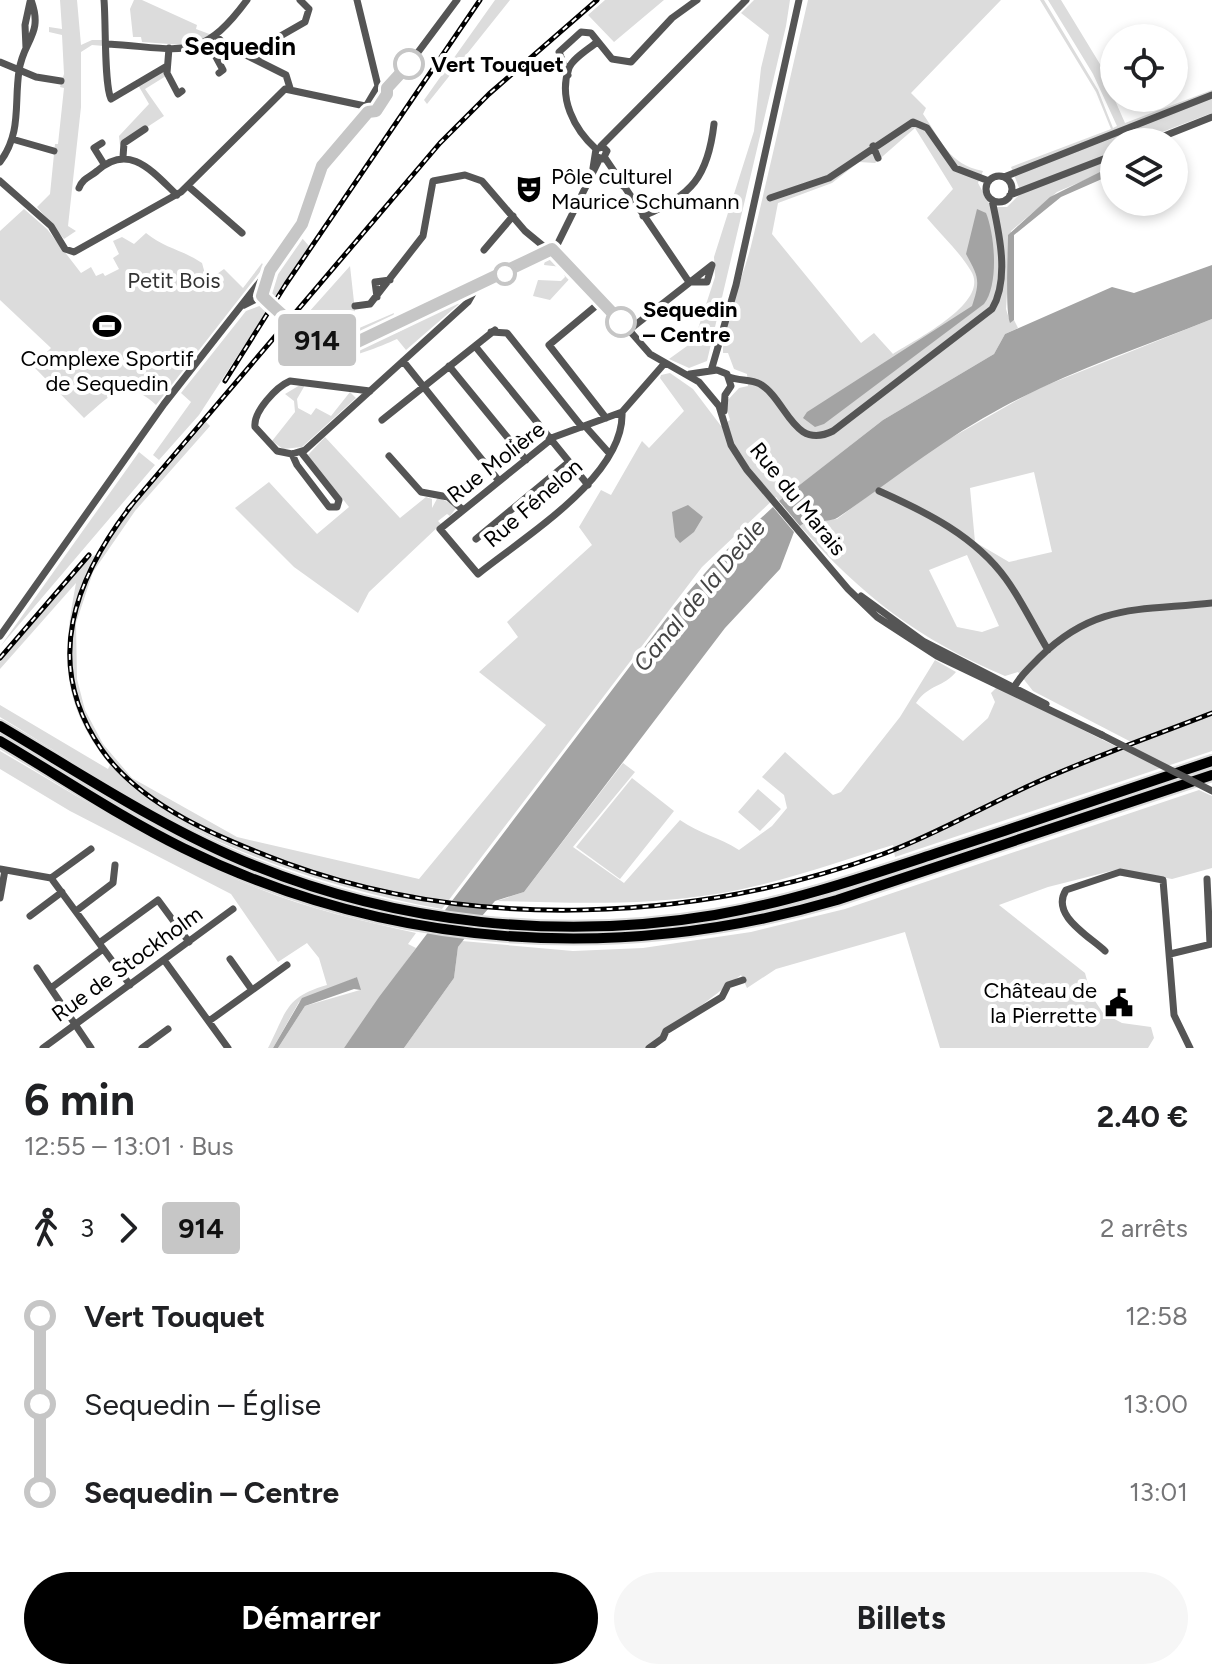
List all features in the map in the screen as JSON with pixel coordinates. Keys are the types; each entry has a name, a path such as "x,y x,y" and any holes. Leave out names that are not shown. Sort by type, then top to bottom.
{"highway":[{"path":"0,726 158,820 231,856 339,894 435,916 482,923 622,925 759,907 856,880 1212,761"},
{"path":"0,741 147,829 226,868 313,900 425,928 539,939 618,939 697,932 779,916 837,900 1212,775"}],"street":[{"path":"0,162 12,139 18,114 19,70 26,48 25,25 31,0"},
{"path":"104,0 108,44 106,86 111,99 167,66"},
{"path":"108,44 169,48 192,47 208,42 217,37 247,0"},
{"path":"256,60 270,42 307,19 308,6 300,0"},
{"path":"0,176 53,228 66,250 74,252 177,195 280,92 290,88 376,111 387,94 382,87 357,0"},
{"path":"0,636 164,404 242,306 259,294 277,260 302,224 322,166 382,87 398,79 457,0"},
{"path":"568,75 559,54 584,31 591,33 612,59 631,62 672,18 697,0"},
{"path":"259,294 297,327 321,342 355,343 476,288 552,249 560,239 600,153 635,112 746,0"},
{"path":"355,306 370,304 377,297 425,233 433,181 462,175 475,177 491,189 529,235 552,249 664,364 703,387 719,349 799,0"},
{"path":"217,37 226,45 286,75 290,88"},
{"path":"208,42 223,70 219,73"},
{"path":"597,42 571,64 568,75 570,116 600,153 689,282 629,330"},
{"path":"169,48 169,79 178,94 182,91"},
{"path":"0,62 61,81"},
{"path":"770,198 829,178 873,146 916,122 927,128 955,168 989,181 1212,95"},
{"path":"1184,128 1212,117"},
{"path":"643,216 673,202 696,183 709,157 714,124"},
{"path":"123,157 124,143 145,129"},
{"path":"12,139 54,151"},
{"path":"102,143 94,148 104,164"},
{"path":"873,146 878,158"},
{"path":"79,188 104,164 123,157 140,164 177,195"},
{"path":"998,227 1003,201 1010,195 1100,160"},
{"path":"1004,177 1010,183 1010,195"},
{"path":"623,186 635,180"},
{"path":"685,374 709,372 750,381 765,388 803,433 816,437 833,431 992,309 1001,286 998,227 992,200 987,193 989,181"},
{"path":"188,186 242,233"},
{"path":"992,200 1003,201"},
{"path":"484,250 513,216"},
{"path":"297,453 474,296 476,288"},
{"path":"459,309 463,304 460,295"},
{"path":"603,300 549,345 606,418"},
{"path":"382,420 493,331 507,333 609,453"},
{"path":"475,346 588,485"},
{"path":"719,349 728,375"},
{"path":"403,361 499,481"},
{"path":"622,412 664,364"},
{"path":"449,366 526,460"},
{"name":"Rue du Marais","path":"728,375 724,414 733,447 763,489 840,579 910,632 1012,690 1212,791"},
{"path":"297,453 329,507 337,507 339,500 297,453 274,449 254,425 257,414 282,385 300,380 370,391"},
{"path":"711,397 726,394 750,381"},
{"name":"Rue du Marais","path":"703,387 724,414"},
{"name":"Rue Molière","path":"440,529 551,439 622,412"},
{"name":"Rue Fénelon","path":"440,529 478,574 588,485 622,430 622,412"},
{"path":"389,456 421,492 451,498 463,510"},
{"path":"476,539 569,462"},
{"path":"879,491 918,509 982,552 1006,579 1048,650"},
{"path":"1012,690 1071,629 1097,617 1212,603"},
{"path":"51,878 91,849"},
{"path":"76,911 113,883 115,865"},
{"path":"0,898 2,870 51,878 130,985"},
{"path":"1105,951 1066,916 1061,903 1065,892 1074,885 1120,872 1163,880 1175,1018 1190,1048"},
{"path":"1170,954 1211,944 1207,879"},
{"path":"30,916 62,892"},
{"path":"51,988 158,900 189,942"},
{"name":"Rue de Stockholm","path":"43,1048 233,909"},
{"path":"230,959 252,990"},
{"path":"164,960 228,1048"},
{"path":"209,1021 287,965"},
{"path":"37,968 91,1048"},
{"path":"649,1048 663,1038 666,1031 723,996 733,982"},
{"path":"142,1048 168,1029"}],"green space":[{"path":"60,0 77,0 81,45 92,40 104,40 104,46 92,45 81,52 81,107 68,226 76,231 64,239 37,207 50,194 55,144 58,144 64,88 60,87 64,74 62,35 49,32 49,27 62,29"},
{"path":"134,0 142,0 212,35 183,45 142,42 141,37 133,37 130,9"},
{"path":"495,0 510,0 427,104 424,100"},
{"path":"605,0 664,0 614,42 588,15"},
{"path":"754,0 790,0 786,26 707,361 689,368 669,359 694,341 715,277 714,257 754,131 761,68 769,35 741,13"},
{"path":"808,0 1001,0 911,93 926,108 923,114 947,150 962,163 983,171 978,183 991,207 1007,207 1021,193 1011,167 1100,133 1100,173 1057,192 1011,231 1006,309 1010,322 1014,320 1018,328 1005,334 994,354 883,420 782,499 779,501 776,497 702,567 442,909 319,879 231,847 150,807 0,717 0,705 108,769 110,765 82,721 69,678 68,634 76,583 0,669 0,662 89,558 103,551 128,513 206,422 210,426 135,511 93,572 76,623 77,679 85,710 103,744 132,778 237,837 419,879 546,725 479,672 518,637 507,622 592,545 579,527 601,490 611,495 642,441 649,448 684,411 660,378 661,375 670,373 693,389 721,426 730,420 725,403 739,388 748,386 747,374 734,369 728,353 723,353 730,315 751,246","holes":["915,128 953,189 927,218 956,250 971,271 974,283 970,296 961,308 893,354 874,333 861,343 772,234 778,203 832,183 859,162 875,163"]},
{"path":"1040,0 1044,0 1098,90 1100,102"},
{"path":"1048,0 1061,0 1100,64 1100,89"},
{"path":"164,70 166,76 145,89 164,116 120,145 119,136 149,104 138,85"},
{"path":"1212,90 1212,113 1173,128 1113,128 1117,126 1111,112 1120,112 1125,123 1154,112 1188,112 1188,99"},
{"name":"Complexe Sportif de Sequedin","path":"24,209 47,229 81,273 91,267 96,276 103,273 105,276 119,269 113,258 119,254 113,241 122,237 134,244 146,233 202,263 207,281 224,269 243,288 262,263 264,267 156,405 145,396 127,390 110,396 84,418 33,366 51,348 0,300 0,231"},
{"path":"302,238 309,246 273,299 268,283"},
{"path":"555,258 573,275 550,300 533,296 538,280 561,281 565,277 562,267 544,265 545,260"},
{"path":"350,266 357,329 394,313 392,322 357,335 334,337 323,335 300,322"},
{"path":"456,302 459,304 406,350 397,339 355,355 324,358 298,348 288,336 294,329 314,341 334,347 354,346 396,333"},
{"path":"262,305 268,309 199,415 159,460 153,455 191,402 181,393 246,311"},
{"path":"1212,319 1212,751 895,857 893,845 761,885 689,898 607,903 497,901 524,892 623,763 635,772 573,847 624,883 680,820 739,850 772,826 787,808 784,795 762,777 785,752 833,795 841,792 900,717 935,660 956,672 926,692 916,703 963,741 988,718 995,702 991,693 997,687 1123,750 1137,745 1033,691 1018,672 1005,676 918,631 846,574 800,526 805,522 837,519 928,451 1037,389","holes":["1034,472 1052,552 1009,562 975,542 970,488","967,555 999,626 982,632 957,627 929,570"]},
{"path":"305,385 297,399 298,408 311,415 316,408 331,416 350,392 356,398 302,447 283,449 272,441 295,412 294,401 285,394"},
{"path":"325,437 400,518 426,497 432,499 432,508 438,497 457,507 450,516 447,514 438,521 441,524 369,592 358,613 294,567 235,508 269,482 317,534 349,507 308,455"},
{"path":"139,452 155,465 0,647"},
{"path":"0,751 126,824 224,874 296,902 416,933 408,944 416,948 344,1048 278,1048 305,1006 360,990 357,977 299,1002 273,1048 268,1048 295,1000 327,985 319,958 307,943 278,962 231,894 70,811 0,769"},
{"path":"632,778 674,811 620,879 576,847"},
{"path":"758,789 781,809 760,831 738,812"},
{"path":"1199,790 1212,796 1212,868 1172,879 1119,869 1048,887 999,905 1085,973 1091,995 1103,1013 1122,1023 1151,1027 1154,1038 1148,1048 940,1048 905,932 776,969 747,988 741,975 646,1048 404,1048 454,978 458,947 462,941 573,951 643,948 751,932 845,909"}],"water":[{"path":"1100,172 1100,180 1061,197 1014,235 1014,320 1010,323 1008,235 1050,197"},
{"path":"977,209 986,213 993,246 994,273 984,304 824,424 815,427 803,418 807,412 972,306 977,278 966,254"},
{"path":"1212,265 1212,319 1080,371 1003,407 940,445 836,519 800,526 779,501 883,420 994,354 1005,334 1112,287 1134,293"},
{"path":"688,505 703,517 694,532 680,543 675,537 672,512"},
{"name":"Canal de la Deûle","path":"773,507 794,532 780,569 725,628 524,892 495,901 482,916 458,947 454,978 404,1048 344,1048 379,997 675,607 720,556"},
{"path":"357,977 361,990 354,989 305,1006 278,1048 273,1048 302,998"}],"railway":[{"path":"225,381 286,284 480,0"},
{"path":"128,509 440,143 489,94 597,0"},
{"path":"134,502 96,560 82,590 73,622 70,653 73,685 83,717 102,750 139,788 210,832 286,863 358,885 432,900 508,908 585,910 661,905 737,894 811,877 883,854 1057,773 1212,713"},
{"path":"0,658 89,555"}],"bus line":[{"name":"914","path":"409,64 387,88 388,92 376,111 368,112 322,166 302,224 270,270 262,296 313,338 336,345 355,343 512,271 552,249 587,282 621,322"}],"place":[{"name":"Vert Touquet","path":"409,64"},
{"name":"Pôle culturel Maurice Schumann","path":"529,189"},
{"name":"Sequedin – Centre","path":"621,322"},
{"name":"Complexe Sportif de Sequedin","path":"107,326"},
{"name":"Château de la Pierrette","path":"1119,1003"}],"district":[{"name":"Sequedin","path":"240,46"}],"park label":[{"name":"Petit Bois","path":"174,280"}]}
